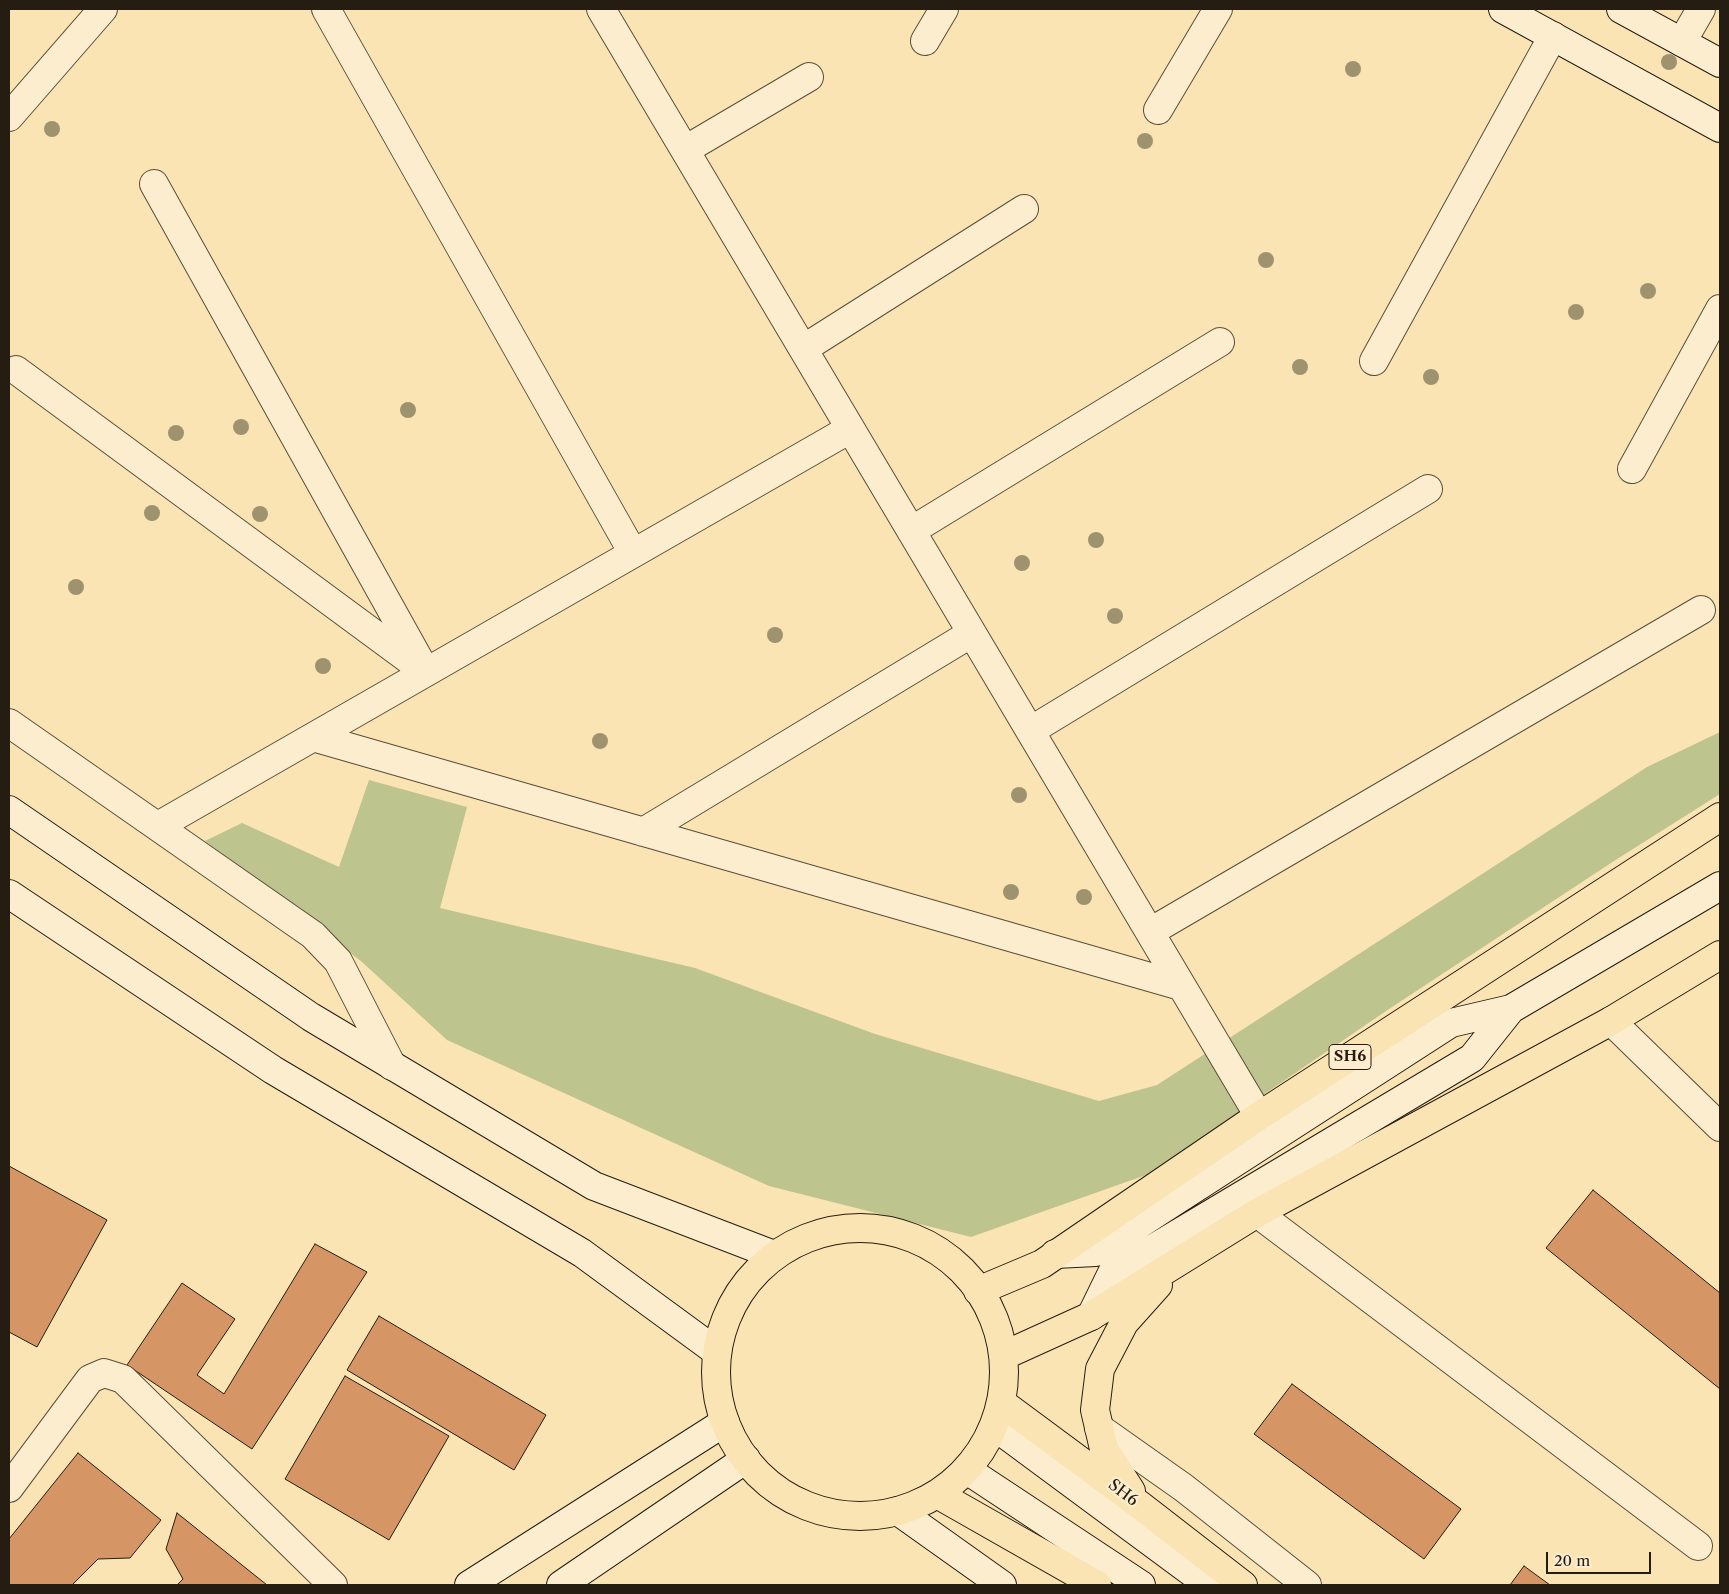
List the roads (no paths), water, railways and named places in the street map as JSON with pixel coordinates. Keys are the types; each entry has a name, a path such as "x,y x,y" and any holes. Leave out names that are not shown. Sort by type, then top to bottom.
{"main road":[{"name":"SH6","path":"978,1291 1042,1264 1259,1116 1720,817"},
{"path":"1005,1355 1091,1316 1257,1213 1611,1021 1720,955"},
{"path":"841,1228 877,1228 923,1242 963,1270 991,1309 1005,1355 998,1414 989,1439 967,1470 937,1494 898,1511 856,1516 814,1508 776,1489 746,1459 725,1422 717,1387 717,1352 727,1315 747,1282 774,1255 806,1238 841,1228"},
{"path":"1141,1506 1104,1450 1095,1410 1100,1369 1124,1323 1177,1263"},
{"name":"SH6","path":"998,1414 1141,1506 1243,1585"},
{"path":"937,1494 1097,1585"}],"street":[{"path":"9,117 103,9"},
{"path":"326,9 633,553"},
{"path":"601,9 1259,1116"},
{"path":"924,41 944,9"},
{"path":"1158,110 1218,9"},
{"path":"1503,9 1720,128"},
{"path":"1621,9 1720,63"},
{"path":"1682,42 1701,9"},
{"path":"1374,361 1553,36"},
{"path":"685,150 809,77"},
{"path":"154,184 426,672"},
{"path":"804,349 1024,209"},
{"path":"1632,469 1720,310"},
{"path":"911,531 1220,342"},
{"path":"16,370 426,672"},
{"path":"158,826 850,429"},
{"path":"1030,731 1428,489"},
{"path":"1150,932 1701,610"},
{"path":"643,832 972,633"},
{"path":"9,723 313,935 338,962 392,1066"},
{"path":"312,737 1181,986"},
{"path":"9,810 310,1017 594,1186 774,1255"},
{"path":"1055,1254 1096,1252 1451,1023 1511,1009 1720,886"},
{"path":"9,894 272,1070 582,1254 717,1352"},
{"path":"1091,1316 1112,1273 1472,1058 1511,1009"},
{"path":"1611,1021 1720,1127"},
{"path":"1257,1213 1698,1546"},
{"path":"9,1488 90,1378 104,1373 123,1379 333,1585"},
{"path":"998,1414 1209,1585"},
{"path":"469,1585 725,1422"},
{"path":"1099,1428 1184,1488 1308,1585"},
{"path":"561,1585 746,1459"},
{"path":"967,1470 1141,1585"},
{"path":"898,1511 1002,1585"}]}
